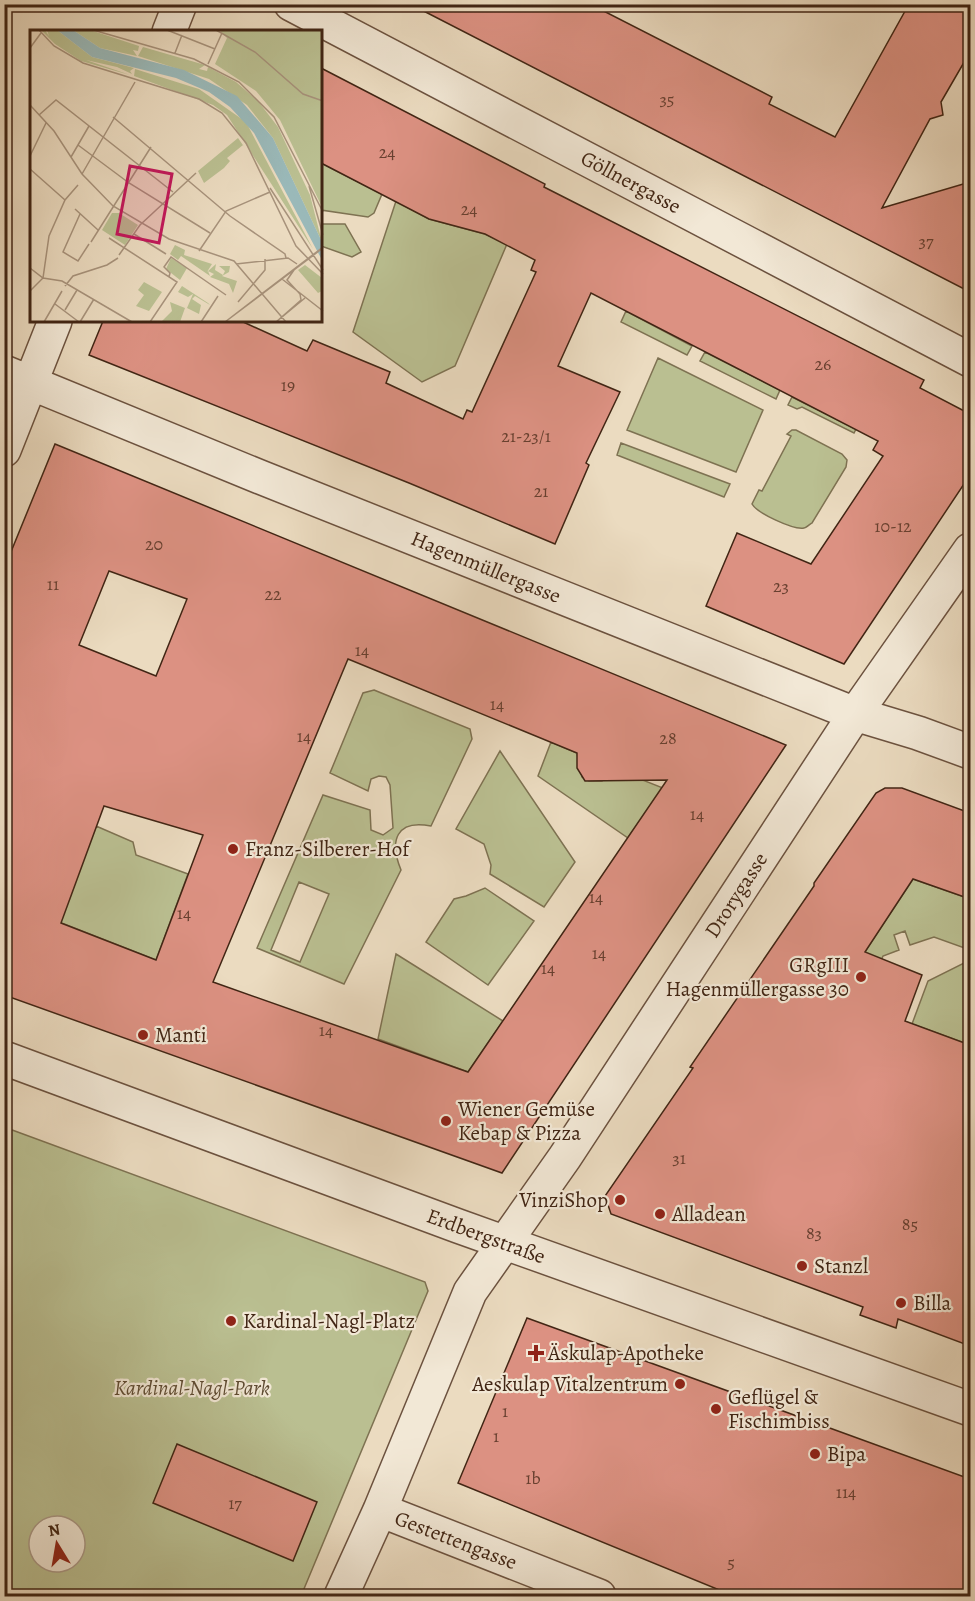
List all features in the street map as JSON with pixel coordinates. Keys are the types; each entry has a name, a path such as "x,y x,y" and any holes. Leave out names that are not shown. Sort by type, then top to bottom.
{"street":[{"path":"170,30 180,4"},
{"name":"Göllnergasse","path":"291,4 970,360"},
{"path":"4,450 18,378 55,322"},
{"name":"Hagenmüllergasse","path":"18,378 855,714 970,752"},
{"name":"Drorygasse","path":"504,1242 565,1157 855,714 970,550"},
{"name":"Erdbergstraße","path":"4,1058 504,1242 970,1409"},
{"path":"341,1596 380,1510 470,1292 504,1242"},
{"name":"Gestettengasse","path":"380,1510 599,1596"}],"green space":[{"path":"322,164 382,194 374,213 368,217 322,210"},
{"path":"396,201 429,219 485,234 507,244 455,366 422,382 353,332"},
{"path":"322,224 345,224 361,252 352,257 322,246"},
{"path":"626,311 692,346 687,355 621,322"},
{"path":"705,352 780,390 776,399 700,361"},
{"path":"658,358 763,410 736,472 627,430"},
{"path":"792,397 856,429 854,433 802,407 797,409 788,405"},
{"path":"792,430 842,454 847,460 846,467 812,523 804,528 776,520 752,504 759,490 762,491 791,436 787,434"},
{"path":"621,443 730,484 724,497 617,455"},
{"path":"374,690 470,729 472,739 431,826 410,826 398,834 396,850 401,870 344,984 257,948 323,795 370,810 371,830 383,835 393,828 390,785 386,777 379,776 371,779 368,791 330,773 363,693","holes":["299,882 329,894 300,962 271,950"]},
{"path":"551,742 577,753 582,777 589,781 602,781 615,769 663,788 628,838 538,776"},
{"path":"500,751 575,862 544,907 490,874 491,865 484,844 456,829"},
{"path":"96,826 133,842 136,855 188,874 156,960 59,922"},
{"path":"913,879 970,899 970,950 934,937 910,945 905,931 894,935 899,950 883,956 866,996 846,980"},
{"path":"485,888 534,921 488,985 426,942 454,899"},
{"path":"396,954 503,1021 468,1072 378,1039"},
{"path":"966,962 970,964 970,1045 912,1024 928,981"},
{"name":"Kardinal-Nagl-Park","path":"4,1127 425,1282 428,1291 301,1596 5,1596"}],"building":[{"path":"410,4 590,4 772,97 769,104 835,137 909,4 970,4 970,52 941,102 943,115 930,119 882,208 970,182 970,292"},
{"path":"322,69 545,184 544,187 924,380 920,388 970,414 970,475 844,664 706,606 737,533 811,564 883,456 873,450 878,441 591,293 558,366 620,392 586,463 589,465 555,544 89,355 103,322 243,322 307,351 313,340 390,372 386,383 463,419 467,410 472,412 536,272 531,270 535,260 485,234 429,219 322,164"},
{"path":"55,444 786,745 502,1173 4,995 4,569","holes":["109,571 187,599 156,676 79,645","348,659 577,753 577,768 585,781 667,780 468,1072 213,982","104,806 203,835 156,960 61,923"]},
{"path":"885,788 902,788 970,813 970,899 913,879 865,952 922,975 905,1021 970,1045 970,1346 898,1319 896,1328 860,1315 863,1307 611,1214 605,1196 693,1068 690,1067 814,883 876,793"},
{"path":"527,1318 970,1479 970,1596 734,1596 458,1483"},
{"path":"177,1444 317,1502 293,1561 153,1503"}],"place":[{"name":"Franz-Silberer-Hof","path":"233,849"},
{"name":"GRgIII Hagenmüllergasse 30","path":"861,977"},
{"name":"Manti","path":"143,1035"},
{"name":"Wiener Gemüse Kebap & Pizza","path":"446,1121"},
{"name":"VinziShop","path":"620,1200"},
{"name":"Alladean","path":"660,1214"},
{"name":"Stanzl","path":"802,1266"},
{"name":"Billa","path":"901,1303"},
{"name":"Kardinal-Nagl-Platz","path":"231,1321"},
{"name":"Äskulap-Apotheke","path":"536,1353"},
{"name":"Aeskulap Vitalzentrum","path":"680,1384"},
{"name":"Geflügel & Fischimbiss","path":"716,1409"},
{"name":"Bipa","path":"815,1454"}]}
